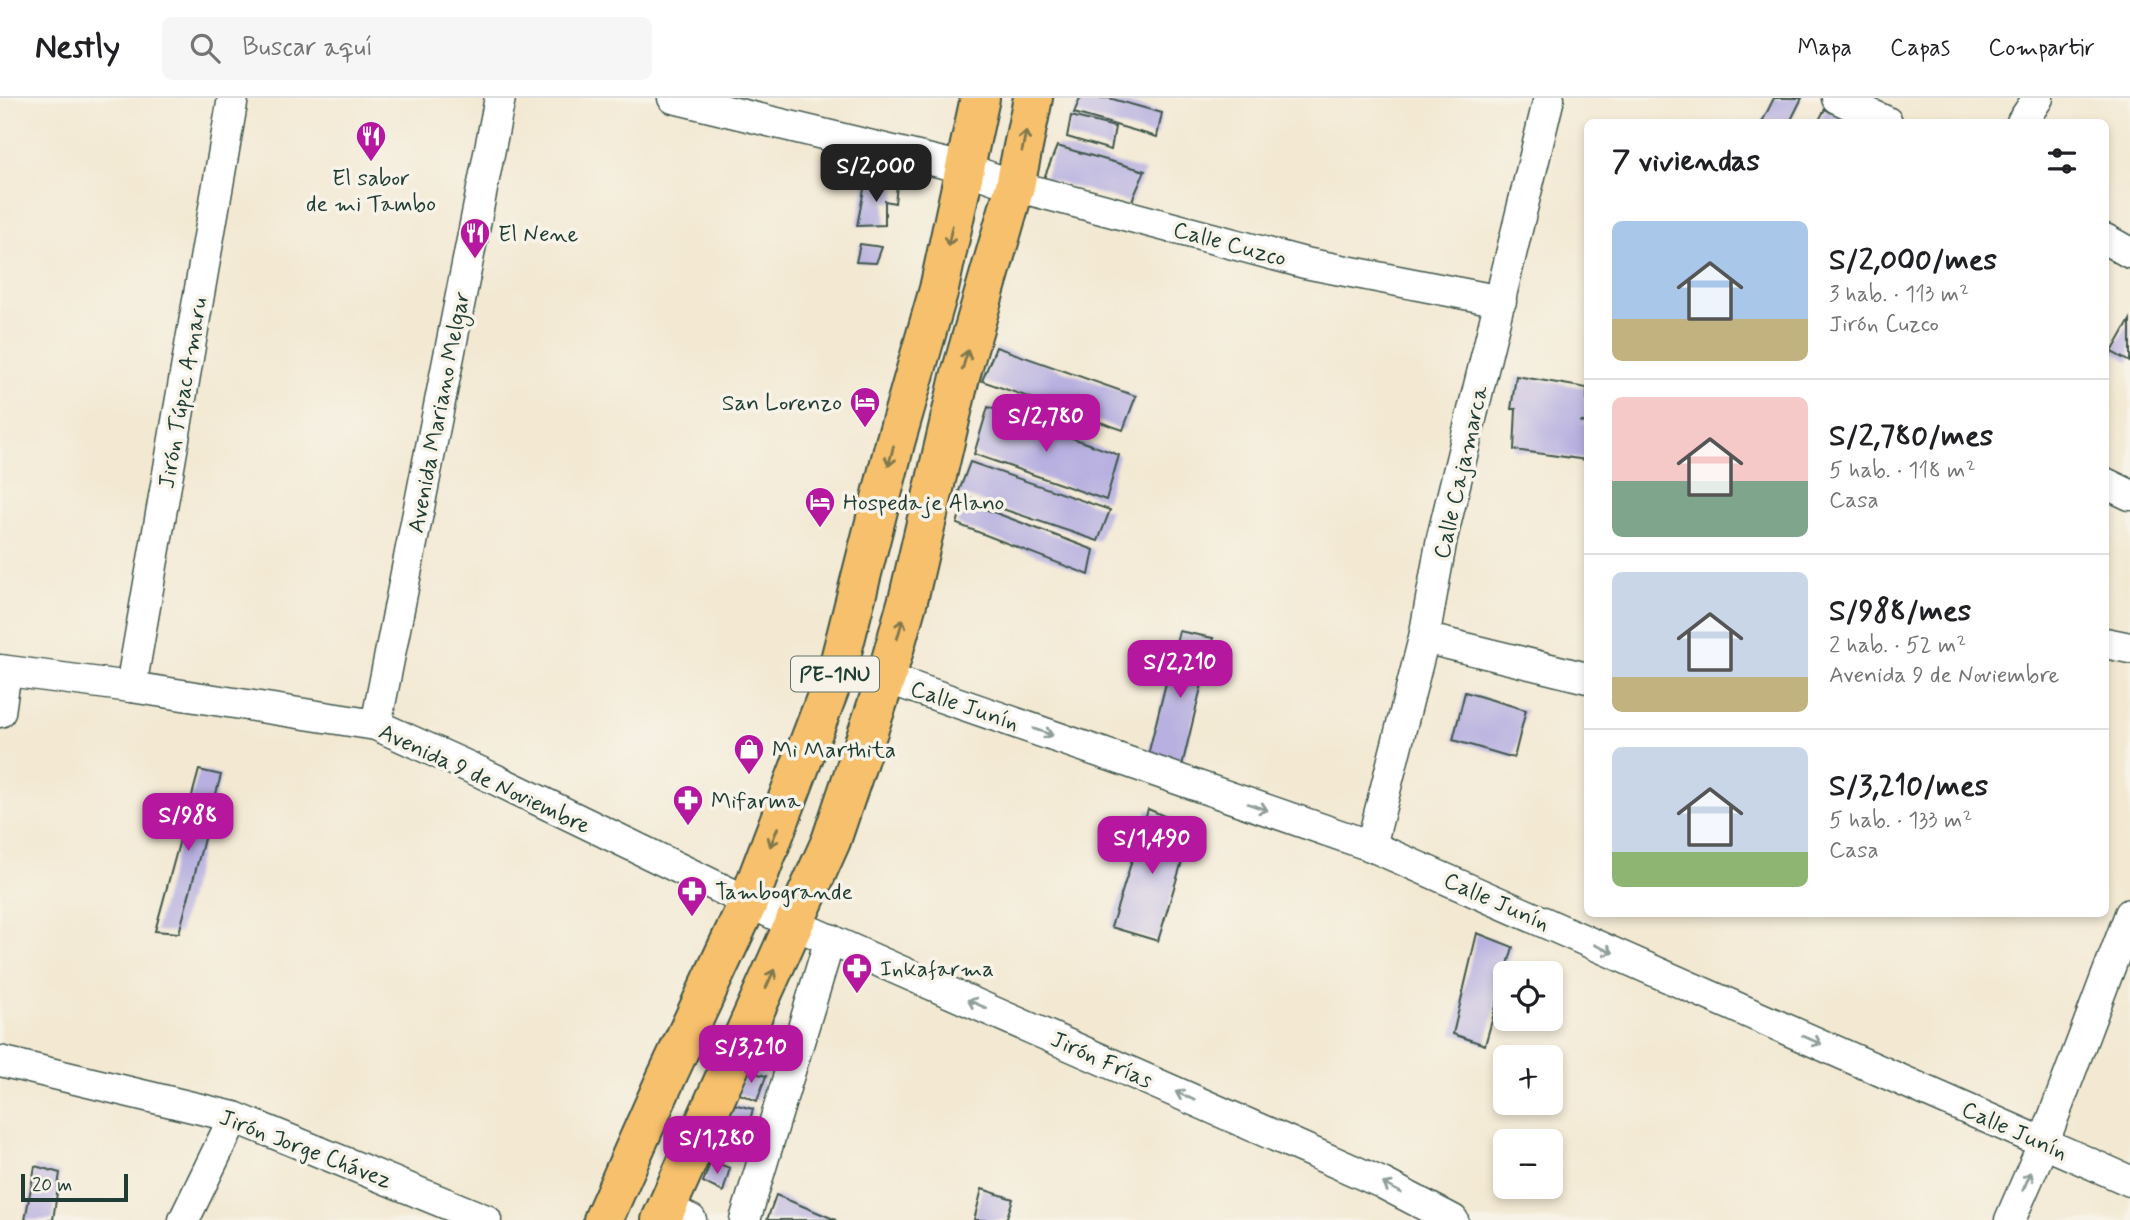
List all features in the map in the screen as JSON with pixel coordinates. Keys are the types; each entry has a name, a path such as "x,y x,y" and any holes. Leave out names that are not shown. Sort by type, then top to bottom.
{"main road":[{"name":"PE-1NU","path":"603,1220 748,903 839,664 895,443 939,289 980,98"},
{"name":"PE-1NU","path":"673,1216 831,841 886,678 909,596 960,377 1015,186 1033,98"}],"street":[{"name":"Jirón Túpac Amaru","path":"131,687 233,98"},
{"name":"Avenida Mariano Melgar","path":"376,726 500,98"},
{"name":"Calle Cuzco","path":"673,98 964,168 1015,186 1305,263 1501,301"},
{"name":"Calle Cajamarca","path":"1371,846 1424,638 1442,538 1549,98"},
{"path":"1837,98 1881,119"},
{"path":"2024,119 2038,98"},
{"path":"2109,241 2130,253"},
{"path":"2109,485 2130,495"},
{"path":"1424,638 1584,677"},
{"path":"2109,644 2130,648"},
{"name":"Avenida 9 de Noviembre","path":"3,671 131,687 376,726 480,772 748,903"},
{"path":"0,712 3,671"},
{"name":"Calle Junín","path":"886,678 1371,846 2130,1181"},
{"name":"Jirón Frías","path":"748,903 1382,1183 1453,1220"},
{"path":"2010,1220 2044,1142 2130,914"},
{"path":"746,1220 830,939"},
{"name":"Jirón Jorge Chávez","path":"0,1061 234,1117 486,1220"},
{"path":"184,1220 234,1117"}],"building":[{"path":"1080,98 1109,98 1162,113 1157,137 1074,113"},
{"path":"1774,98 1802,98 1792,119 1764,119"},
{"path":"1825,109 1846,119 1820,119"},
{"path":"1071,116 1115,127 1111,150 1067,137"},
{"path":"1057,146 1145,171 1131,203 1044,178"},
{"path":"865,184 897,185 895,203 885,201 885,225 857,226"},
{"path":"860,244 882,247 876,263 856,262"},
{"path":"2130,320 2130,362 2112,352"},
{"path":"996,347 1136,396 1123,430 982,381"},
{"path":"1516,376 1584,387 1584,422 1580,422 1584,423 1584,460 1514,450 1516,409 1511,409"},
{"path":"988,407 1119,455 1106,500 974,454"},
{"path":"970,462 1110,510 1098,541 958,494"},
{"path":"964,501 1094,550 1089,575 957,524"},
{"path":"1179,631 1213,638 1181,770 1147,759"},
{"path":"1465,692 1526,710 1514,758 1453,740"},
{"path":"199,770 221,775 179,933 155,931"},
{"path":"1148,809 1192,828 1158,941 1111,927"},
{"path":"1477,933 1513,947 1509,961 1493,961 1493,1017 1485,1045 1453,1034"},
{"path":"744,1070 766,1076 757,1101 737,1093"},
{"path":"733,1104 753,1109 747,1131 724,1125"},
{"path":"721,1130 747,1139 740,1159 715,1150"},
{"path":"711,1161 730,1168 723,1192 703,1182"},
{"path":"35,1166 60,1173 53,1220 25,1220"},
{"path":"982,1189 1013,1199 1006,1220 974,1220"},
{"path":"776,1195 836,1220 767,1220"}],"place":[{"name":"El sabor de mi Tambo","path":"371,163"},
{"name":"El Nene","path":"475,260"},
{"name":"San Lorenzo","path":"865,429"},
{"name":"Hospedaje Alano","path":"820,529"},
{"name":"Mi Marthita","path":"749,776"},
{"name":"Mifarma","path":"688,827"},
{"name":"Tambogrande","path":"692,918"},
{"name":"Inkafarma","path":"857,995"}]}
